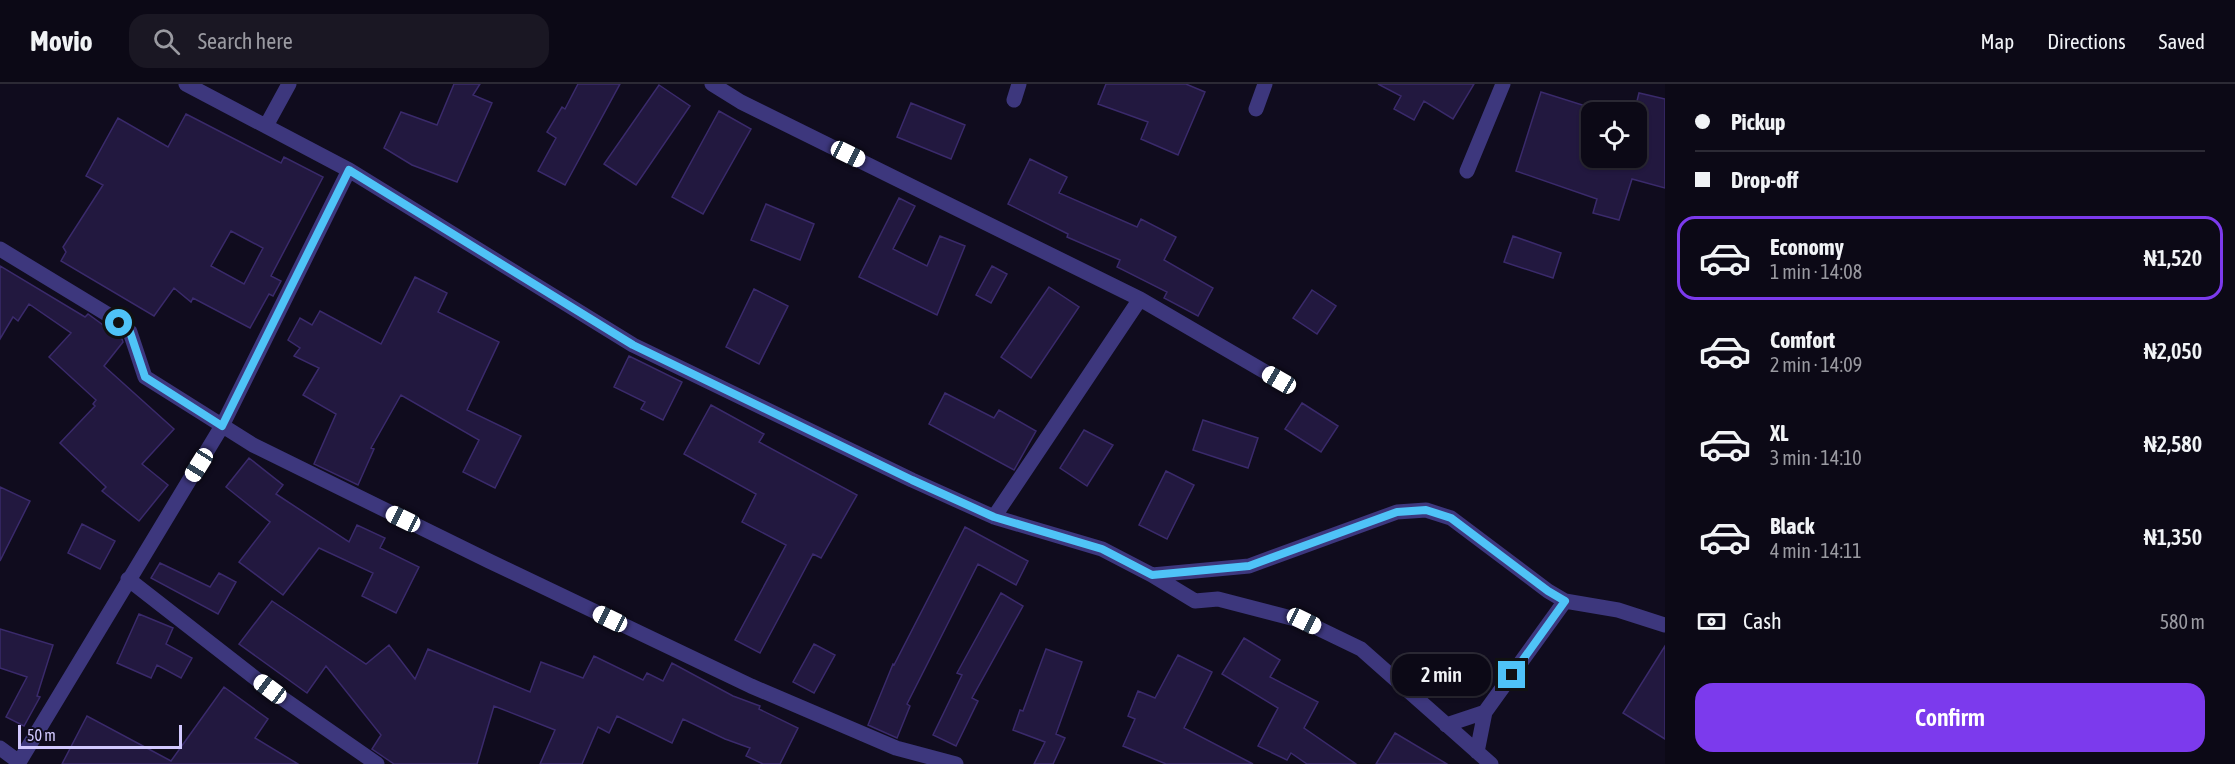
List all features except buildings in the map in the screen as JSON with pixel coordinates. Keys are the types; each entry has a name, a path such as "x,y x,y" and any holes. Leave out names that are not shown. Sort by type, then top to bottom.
{"street":[{"path":"186,84 349,170 633,345 912,480 994,517 1102,549 1195,601 1218,599 1304,621 1361,650 1491,764"},
{"path":"266,126 289,84"},
{"path":"712,84 741,102 1140,299 1279,380"},
{"path":"1014,100 1019,84"},
{"path":"1256,109 1265,84"},
{"path":"1467,171 1503,84"},
{"path":"0,748 19,763 222,426 349,170"},
{"path":"0,249 107,314 130,332 145,377 253,445 751,687 896,748 956,764"},
{"path":"994,517 1140,299"},
{"path":"1152,575 1249,566 1397,512 1426,510 1451,518 1548,591 1565,601 1618,610 1665,625"},
{"path":"128,579 270,689 377,764"},
{"path":"1477,752 1485,712 1565,601"},
{"path":"1446,725 1485,712"}],"route":[{"path":"119,323 130,332 145,377 222,426 349,170 633,345 912,480 994,517 1102,549 1152,575 1249,566 1397,512 1426,510 1451,518 1548,591 1565,601 1512,675"}]}
